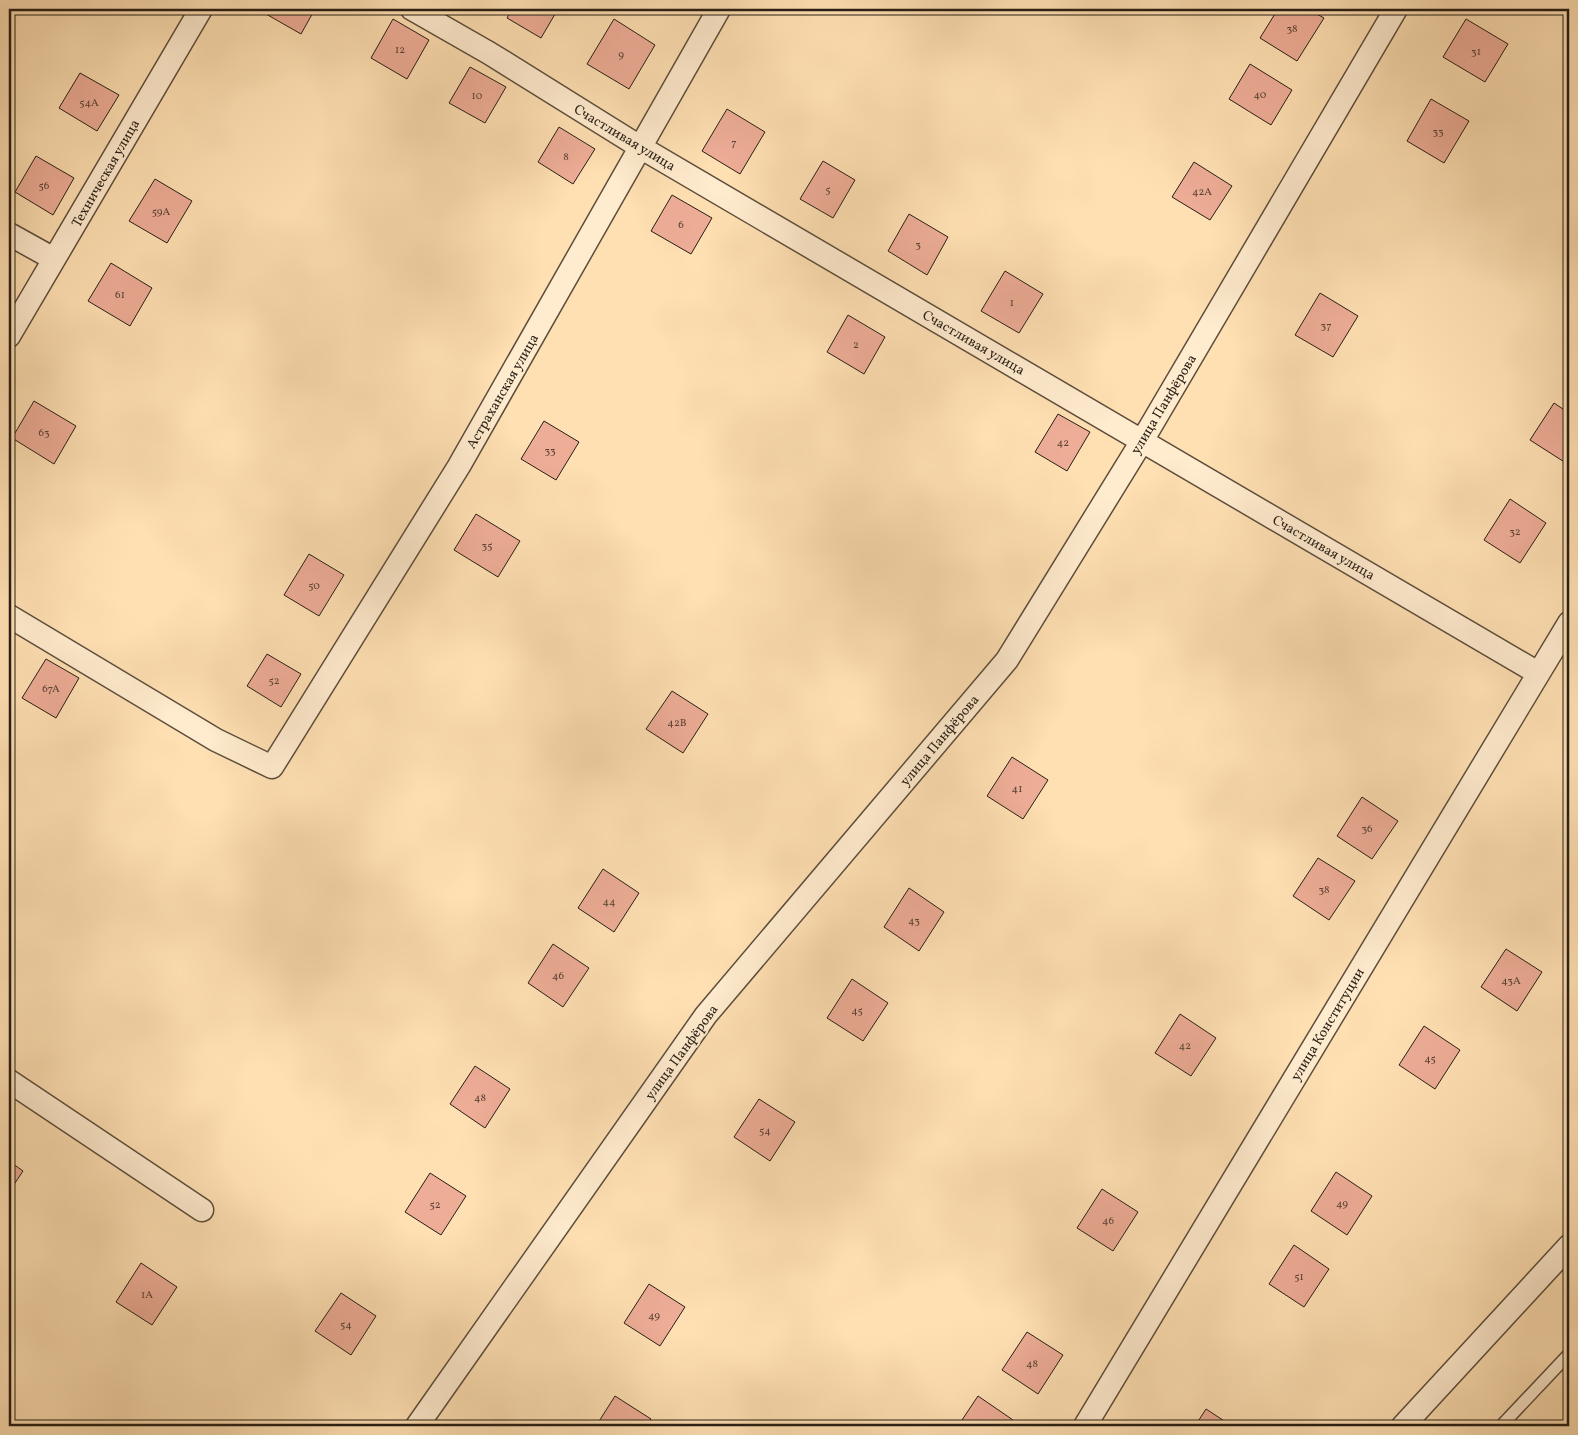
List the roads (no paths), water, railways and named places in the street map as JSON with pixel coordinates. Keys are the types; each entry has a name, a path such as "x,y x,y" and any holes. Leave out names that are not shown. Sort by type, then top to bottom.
{"street":[{"name":"Техническая улица","path":"9,336 201,9"},
{"name":"Счастливая улица","path":"412,9 489,53 640,147 1538,673"},
{"name":"Астраханская улица","path":"9,616 216,740 272,767 459,466 719,9"},
{"name":"улица Панфёрова","path":"417,1426 706,1015 1007,660 1142,441 1396,9"},
{"path":"9,234 54,259"},
{"name":"улица Конституции","path":"1086,1426 1569,623"},
{"path":"9,1081 202,1210"},
{"path":"1403,1426 1569,1246"}],"lane":[{"path":"1501,1426 1569,1354"}]}
